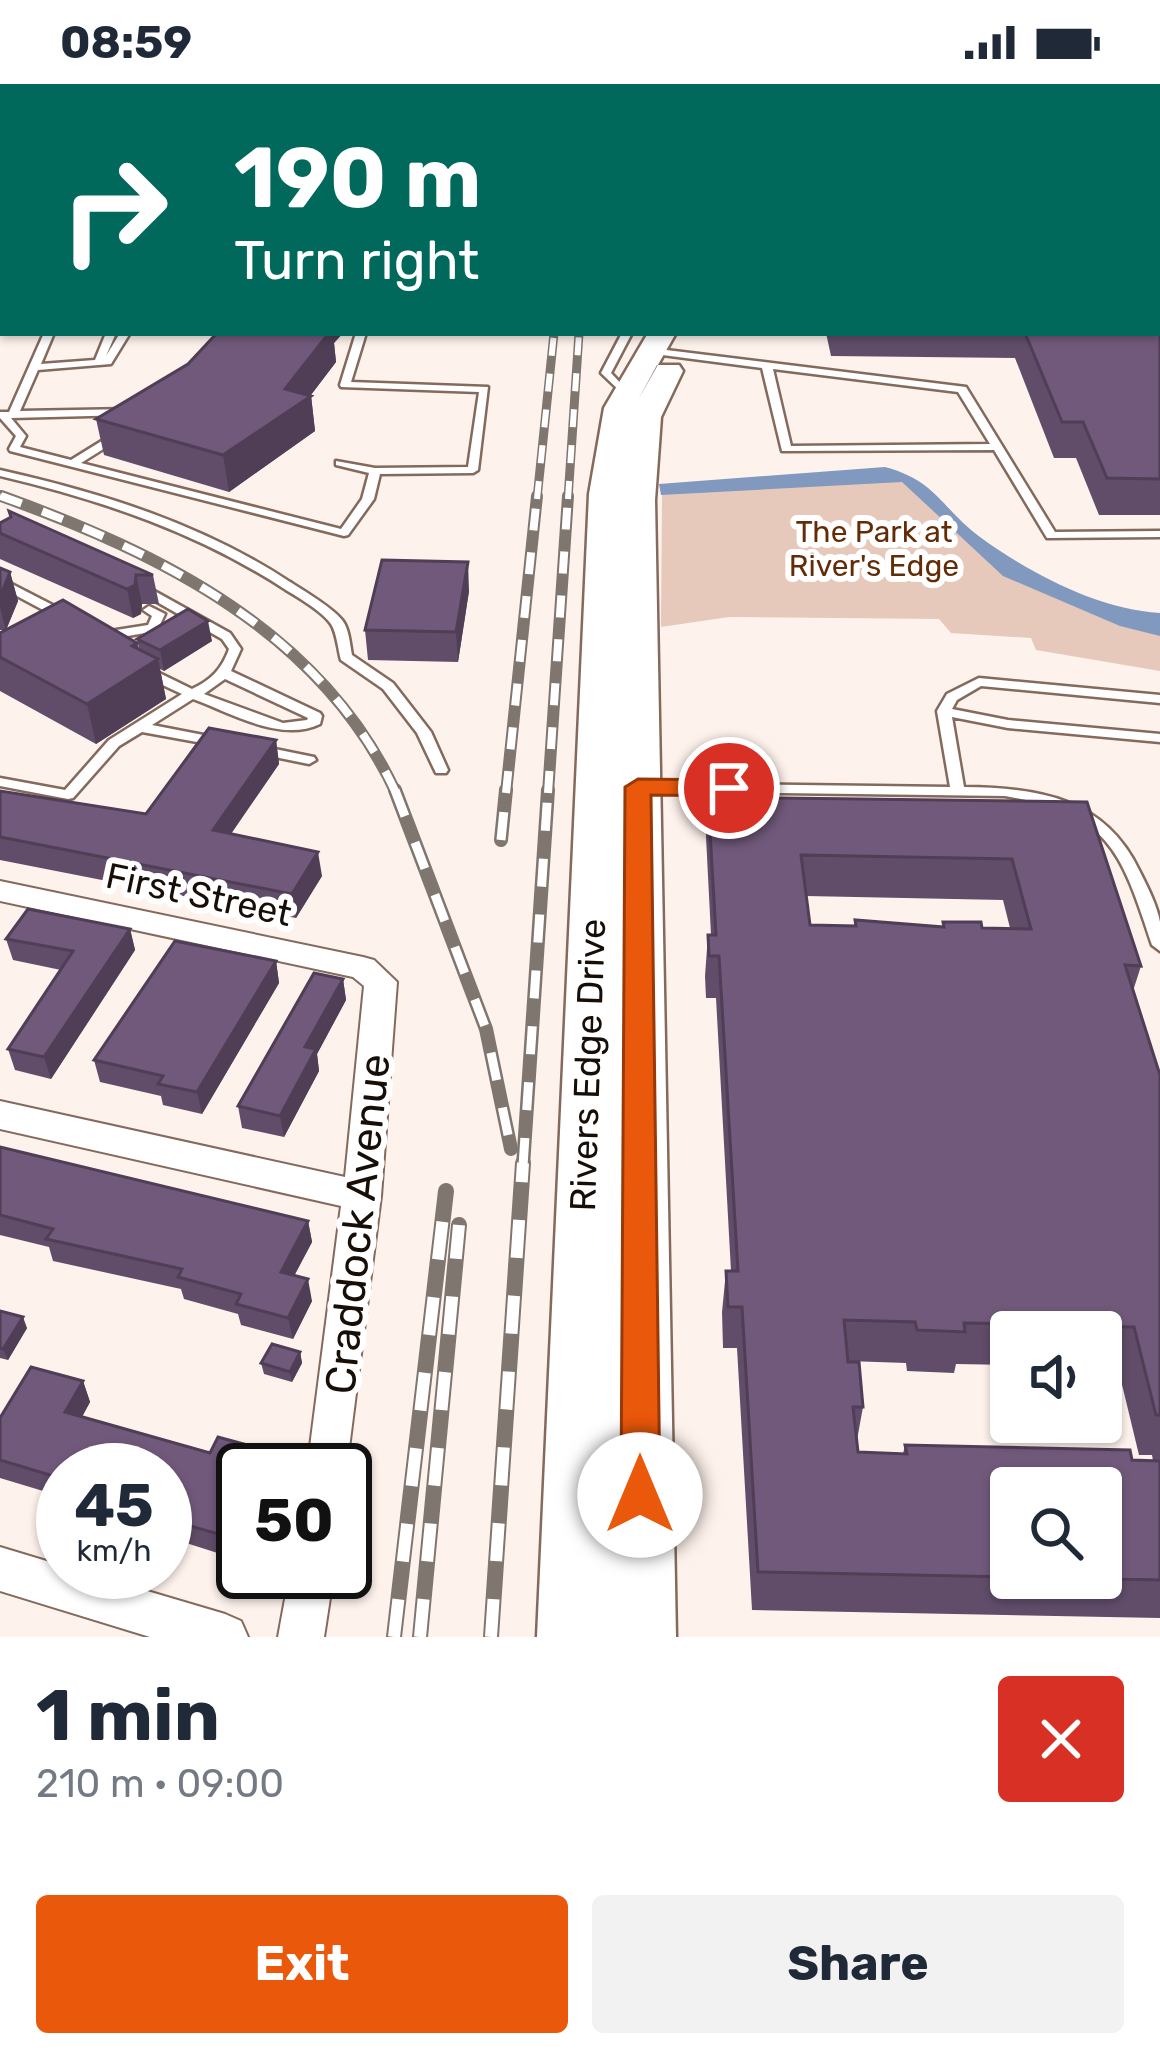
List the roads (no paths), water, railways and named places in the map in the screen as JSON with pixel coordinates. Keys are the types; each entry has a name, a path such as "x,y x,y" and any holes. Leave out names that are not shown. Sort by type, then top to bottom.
{"main road":[{"path":"622,497 614,415 623,391 662,341"},
{"path":"622,497 662,341"},
{"name":"Rivers Edge Drive","path":"572,1637 616,787 622,497"},
{"name":"Rivers Edge Drive","path":"616,787 641,1637"}],"street":[{"name":"First Street","path":"0,892 363,968 378,979"},
{"name":"Craddock Avenue","path":"331,1443 363,1196 382,992 378,979"},
{"path":"0,1115 363,1196"},
{"path":"0,1570 225,1637"},
{"path":"302,1637 308,1599"}],"lane":[{"path":"6,414 36,367 48,336"},
{"path":"86,365 104,356 110,336"},
{"path":"36,367 112,360 124,336"},
{"path":"340,463 375,471 473,470 484,389 344,385 360,336"},
{"path":"662,341 767,366 962,388 1051,536 1160,534"},
{"path":"767,366 786,449 995,447"},
{"path":"6,414 136,418 72,464"},
{"path":"6,414 21,436 14,449 344,533 368,499 375,471"},
{"path":"0,473 166,520 192,537 260,566 338,622 346,657 388,686 424,732 441,770"},
{"path":"0,582 106,635 125,636 153,628 159,614 149,610"},
{"path":"0,782 68,795 114,743 192,694 212,687 224,674 235,649 226,636 135,584"},
{"path":"42,625 63,616"},
{"path":"133,666 282,727 313,724 315,716 308,708 224,674"},
{"path":"958,791 944,711 952,697 980,682 1160,699"},
{"path":"944,711 1008,724 1160,738"},
{"path":"139,727 309,760"},
{"path":"616,787 958,791 1023,794 1051,801 1112,836 1134,868 1160,945"}],"water":[{"path":"885,467 916,480 980,537 1042,576 1113,605 1160,613 1160,636 1120,626 1003,576 902,482 661,495 659,484"}],"railway":[{"path":"537,499 554,336"},
{"path":"568,499 579,336"},
{"path":"0,496 5,497"},
{"path":"506,793 537,496"},
{"path":"548,793 568,496"},
{"path":"5,497 10,499"},
{"path":"5,497 176,573 280,643 325,687 364,736 396,793"},
{"path":"395,790 486,1029 511,1149"},
{"path":"501,840 506,790"},
{"path":"523,1166 548,790"},
{"path":"491,1637 523,1163"},
{"path":"394,1637 446,1191"},
{"path":"420,1637 459,1225"}],"park label":[{"name":"The Park at River's Edge","path":"874,549"}]}
